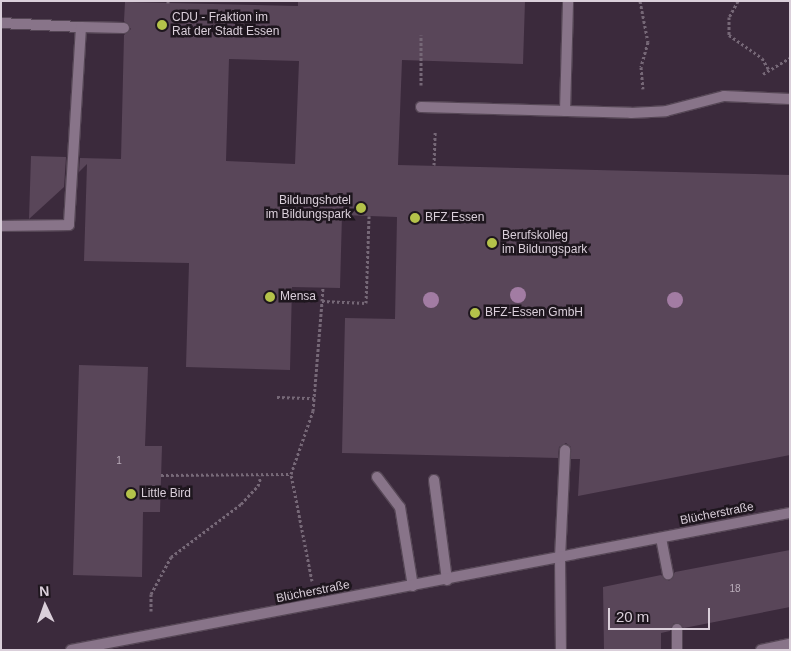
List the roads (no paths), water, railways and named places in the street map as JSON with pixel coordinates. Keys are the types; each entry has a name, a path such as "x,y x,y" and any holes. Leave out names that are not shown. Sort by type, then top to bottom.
{"street":[{"path":"565,111 568,1"},
{"path":"1,23 124,28"},
{"path":"1,226 69,225 81,27"},
{"path":"421,107 644,112 724,96 790,99"},
{"path":"561,650 560,558 565,450"},
{"path":"377,477 400,507 413,586"},
{"path":"434,480 447,580"},
{"name":"Blücherstraße","path":"71,650 447,580 790,513"},
{"path":"661,538 668,574"},
{"path":"677,629 678,650"},
{"path":"761,650 790,644"}],"place":[{"name":"CDU - Fraktion im Rat der Stadt Essen","path":"162,25"},
{"name":"Bildungshotel im Bildungspark","path":"361,208"},
{"name":"BFZ Essen","path":"415,218"},
{"name":"Berufskolleg im Bildungspark","path":"492,243"},
{"name":"Mensa","path":"270,297"},
{"name":"BFZ-Essen GmbH","path":"475,313"},
{"name":"Little Bird","path":"131,494"}]}
